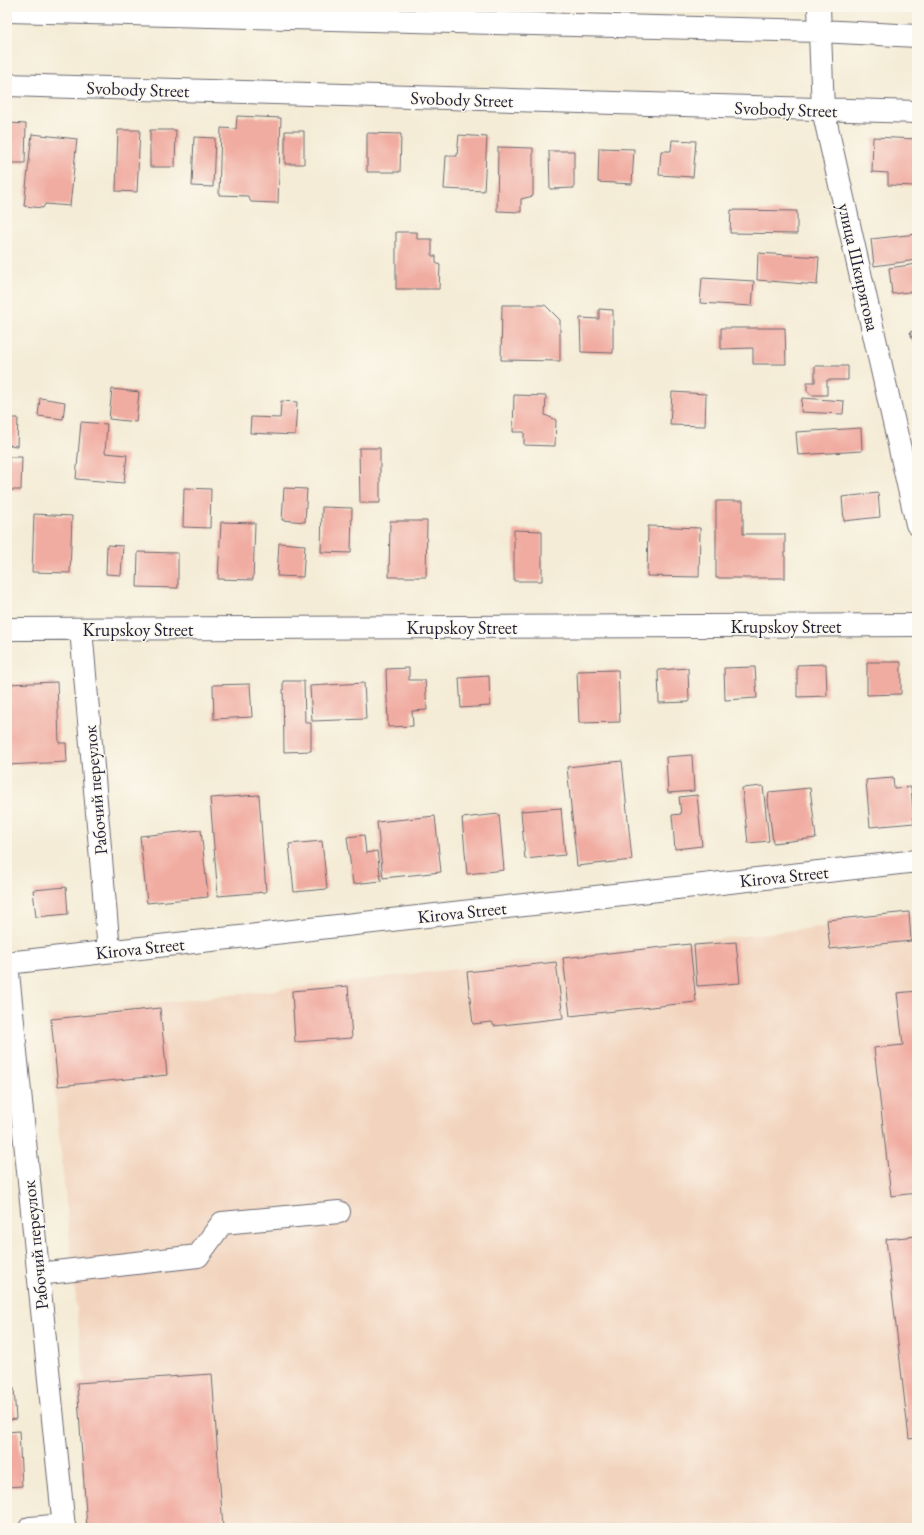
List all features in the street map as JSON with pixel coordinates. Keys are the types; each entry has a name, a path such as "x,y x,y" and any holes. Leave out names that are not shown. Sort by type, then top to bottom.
{"street":[{"name":"улица Шкирятова","path":"819,7 824,110 917,524"},
{"path":"7,11 820,31 917,36"},
{"name":"Svobody Street","path":"7,85 917,112"},
{"name":"Krupskoy Street","path":"7,629 917,625"},
{"name":"Рабочий переулок","path":"81,629 109,951"},
{"name":"Kirova Street","path":"7,963 917,861"},
{"name":"Рабочий переулок","path":"7,963 64,1526"},
{"path":"38,1274 198,1256 222,1223 339,1212"},
{"path":"30,1528 64,1526"}],"shaded area":[{"path":"917,916 917,1528 99,1528 47,1016"}],"building":[{"path":"237,116 281,118 278,203 251,202 248,196 219,195 221,128 236,129"},
{"path":"8,123 26,124 25,163 7,163"},
{"path":"118,130 140,130 137,192 116,191"},
{"path":"150,130 176,130 175,167 150,167"},
{"path":"285,131 304,131 304,164 285,164"},
{"path":"367,133 401,134 400,172 367,172"},
{"path":"32,134 77,139 70,206 45,204 43,208 24,206"},
{"path":"459,135 487,137 484,191 444,189 446,156 457,156"},
{"path":"194,137 215,138 213,187 192,186"},
{"path":"873,137 917,139 917,186 888,185 888,173 872,172"},
{"path":"672,140 696,141 693,177 659,175 661,151 671,151"},
{"path":"498,147 533,148 533,196 521,199 521,212 497,211"},
{"path":"599,148 634,149 632,184 598,182"},
{"path":"549,151 574,151 574,188 550,189"},
{"path":"731,210 797,211 797,234 730,233"},
{"path":"396,232 417,232 417,239 432,239 432,256 436,256 436,263 440,265 439,289 396,289"},
{"path":"917,234 917,260 874,266 871,239"},
{"path":"758,253 819,257 817,285 757,280"},
{"path":"917,264 917,291 892,294 889,268"},
{"path":"702,278 754,281 752,306 700,303"},
{"path":"502,305 545,305 560,320 560,361 501,360"},
{"path":"599,309 613,310 613,353 581,352 580,318 599,319"},
{"path":"721,328 785,328 786,364 753,364 753,348 721,349"},
{"path":"917,330 917,352 910,332"},
{"path":"815,366 848,366 848,380 827,380 827,395 812,395 807,391 807,382 815,382"},
{"path":"112,389 139,392 136,422 109,419"},
{"path":"672,392 706,394 705,426 670,425"},
{"path":"514,395 546,396 545,415 556,420 555,446 524,445 524,432 513,432"},
{"path":"40,398 65,402 63,419 38,416"},
{"path":"802,398 844,401 843,414 801,412"},
{"path":"281,401 297,402 295,435 250,433 251,417 280,418"},
{"path":"7,418 18,418 17,446 7,445"},
{"path":"81,422 107,424 105,453 127,455 124,483 76,479"},
{"path":"861,428 862,451 798,455 796,432"},
{"path":"359,448 380,448 380,503 360,503"},
{"path":"9,457 22,457 21,490 8,490"},
{"path":"184,488 211,489 210,528 183,527"},
{"path":"284,488 307,489 305,522 282,520"},
{"path":"878,493 880,517 844,521 842,497"},
{"path":"716,501 743,501 743,534 785,534 785,578 716,578"},
{"path":"322,507 352,508 351,553 321,552"},
{"path":"34,514 72,516 70,573 32,572"},
{"path":"390,521 427,521 426,577 389,577"},
{"path":"221,522 255,523 253,580 218,579"},
{"path":"648,526 700,528 699,577 647,576"},
{"path":"514,530 542,531 542,581 514,581"},
{"path":"279,543 305,545 303,577 277,576"},
{"path":"107,545 123,546 121,575 106,574"},
{"path":"138,552 178,553 178,588 137,587"},
{"path":"867,662 901,662 901,694 867,695"},
{"path":"826,664 827,696 797,697 797,665"},
{"path":"755,667 757,698 725,700 724,668"},
{"path":"409,668 409,680 425,680 427,710 412,711 413,726 388,727 386,669"},
{"path":"688,668 689,702 659,703 658,670"},
{"path":"618,670 620,722 579,723 577,671"},
{"path":"489,676 490,706 461,708 459,678"},
{"path":"283,681 304,681 305,723 311,723 311,751 284,752"},
{"path":"57,682 59,743 66,743 67,762 7,765 7,684"},
{"path":"364,683 366,719 312,721 310,686"},
{"path":"250,684 252,717 214,719 213,685"},
{"path":"692,755 694,791 668,793 666,757"},
{"path":"622,761 632,860 577,866 567,767"},
{"path":"893,778 894,788 911,787 914,823 870,827 866,780"},
{"path":"763,786 769,841 748,843 742,788"},
{"path":"810,788 816,838 773,843 768,800 769,792"},
{"path":"259,795 266,892 218,896 210,798"},
{"path":"697,795 702,846 675,849 672,815 681,814 679,797"},
{"path":"561,808 565,855 525,859 521,811"},
{"path":"499,814 504,870 467,874 462,818"},
{"path":"435,816 441,872 383,878 377,822"},
{"path":"201,830 208,897 147,903 140,836"},
{"path":"364,835 366,853 377,851 381,881 353,884 347,837"},
{"path":"322,841 327,889 294,892 289,844"},
{"path":"66,887 68,914 36,917 33,890"},
{"path":"909,912 911,941 830,949 827,920"},
{"path":"736,942 740,983 697,986 694,945"},
{"path":"690,944 696,1002 570,1016 563,958"},
{"path":"556,962 563,1018 494,1026 492,1022 473,1024 467,972"},
{"path":"348,986 352,1038 295,1042 292,991"},
{"path":"917,991 917,1193 891,1196 874,1048 903,1045 897,993"},
{"path":"160,1008 167,1075 58,1086 51,1019"},
{"path":"917,1236 917,1438 909,1439 886,1239"},
{"path":"7,1365 10,1380 7,1380"},
{"path":"212,1374 223,1528 87,1528 77,1383"},
{"path":"14,1388 16,1419 7,1420 7,1389"},
{"path":"19,1431 22,1486 7,1487 7,1432"}]}
